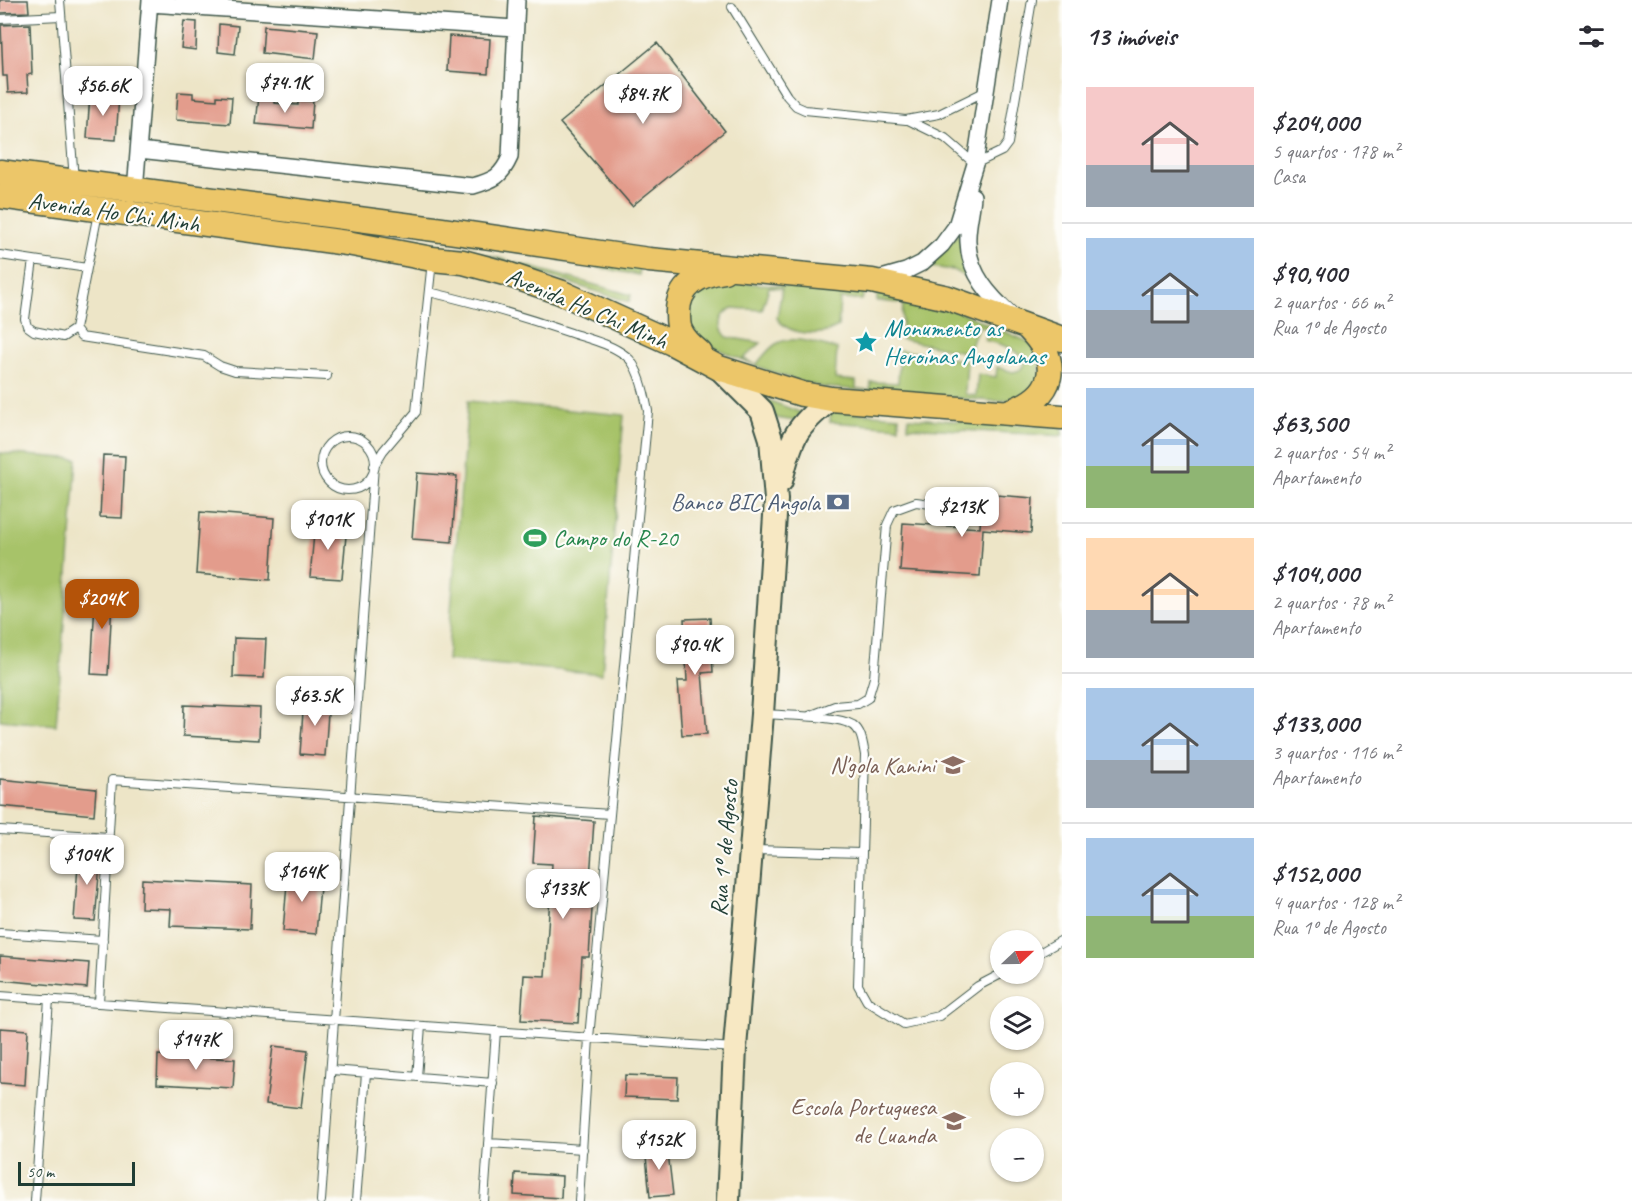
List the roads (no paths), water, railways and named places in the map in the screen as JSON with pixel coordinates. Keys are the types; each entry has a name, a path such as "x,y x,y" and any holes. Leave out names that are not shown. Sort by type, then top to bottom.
{"main road":[{"name":"Avenida Ho Chi Minh","path":"0,172 435,229 649,260 872,281 948,298 1062,339"},
{"name":"Avenida Ho Chi Minh","path":"0,196 347,243 484,267 560,292 655,335 719,368 802,394 831,399 1062,417"},
{"path":"738,269 697,278 689,284 680,296 678,322 680,331 688,342 747,394 762,411 771,439 776,500"},
{"path":"1006,413 1037,400 1046,392 1055,372 1050,349 1043,340 1019,322"},
{"path":"776,500 794,436 814,412 831,399"},
{"name":"Rua 1º de Agosto","path":"728,1201 735,1048 762,714 776,500"}],"street":[{"path":"139,150 473,186 491,181 504,172 510,157 516,0"},
{"path":"1000,0 975,165 968,243 972,265 994,300 1019,322"},
{"path":"135,191 150,2 515,28"},
{"path":"872,281 906,271 922,263 942,245 956,226 975,165"}],"lane":[{"path":"60,0 74,181"},
{"path":"906,120 945,138 975,165 1002,151 1008,143 1032,0"},
{"path":"732,6 787,96 796,106 805,110 906,120 939,114 987,90"},
{"path":"0,19 61,16"},
{"path":"33,260 25,319 27,326 34,331 63,337 75,329 100,209"},
{"path":"0,255 87,268"},
{"path":"321,1201 375,466 371,448 356,437 338,437 324,449 321,458 324,475 329,482 344,490 361,487 372,475 375,466 383,451 416,412 432,259"},
{"path":"429,292 491,307 602,343 628,357 643,385 648,411 589,1038 579,1201"},
{"path":"75,329 81,336 204,356 220,366 235,371 327,376"},
{"path":"805,717 835,706 858,704 868,698 874,678 887,525 894,510 916,502 967,509"},
{"path":"762,714 830,719 853,725 861,736 865,755 858,985 867,1001 904,1024 939,1016 978,986 990,980"},
{"path":"99,1002 112,780 610,813"},
{"path":"0,830 109,837"},
{"path":"751,850 861,854"},
{"path":"0,933 103,940"},
{"path":"1044,950 1062,940"},
{"path":"0,996 735,1048"},
{"path":"35,1201 49,999"},
{"path":"417,1077 421,1026"},
{"path":"484,1201 496,1031"},
{"path":"332,1070 493,1083"},
{"path":"356,1201 366,1073"},
{"path":"488,1143 583,1149"}],"place":[{"name":"Monumento as Heroínas Angolanas","path":"866,342"},
{"name":"Banco BIC Angola","path":"838,502"},
{"name":"Campo do R-20","path":"535,538"},
{"name":"N'gola Kanini","path":"953,765"},
{"name":"Escola Portuguesa de Luanda","path":"954,1121"}]}
